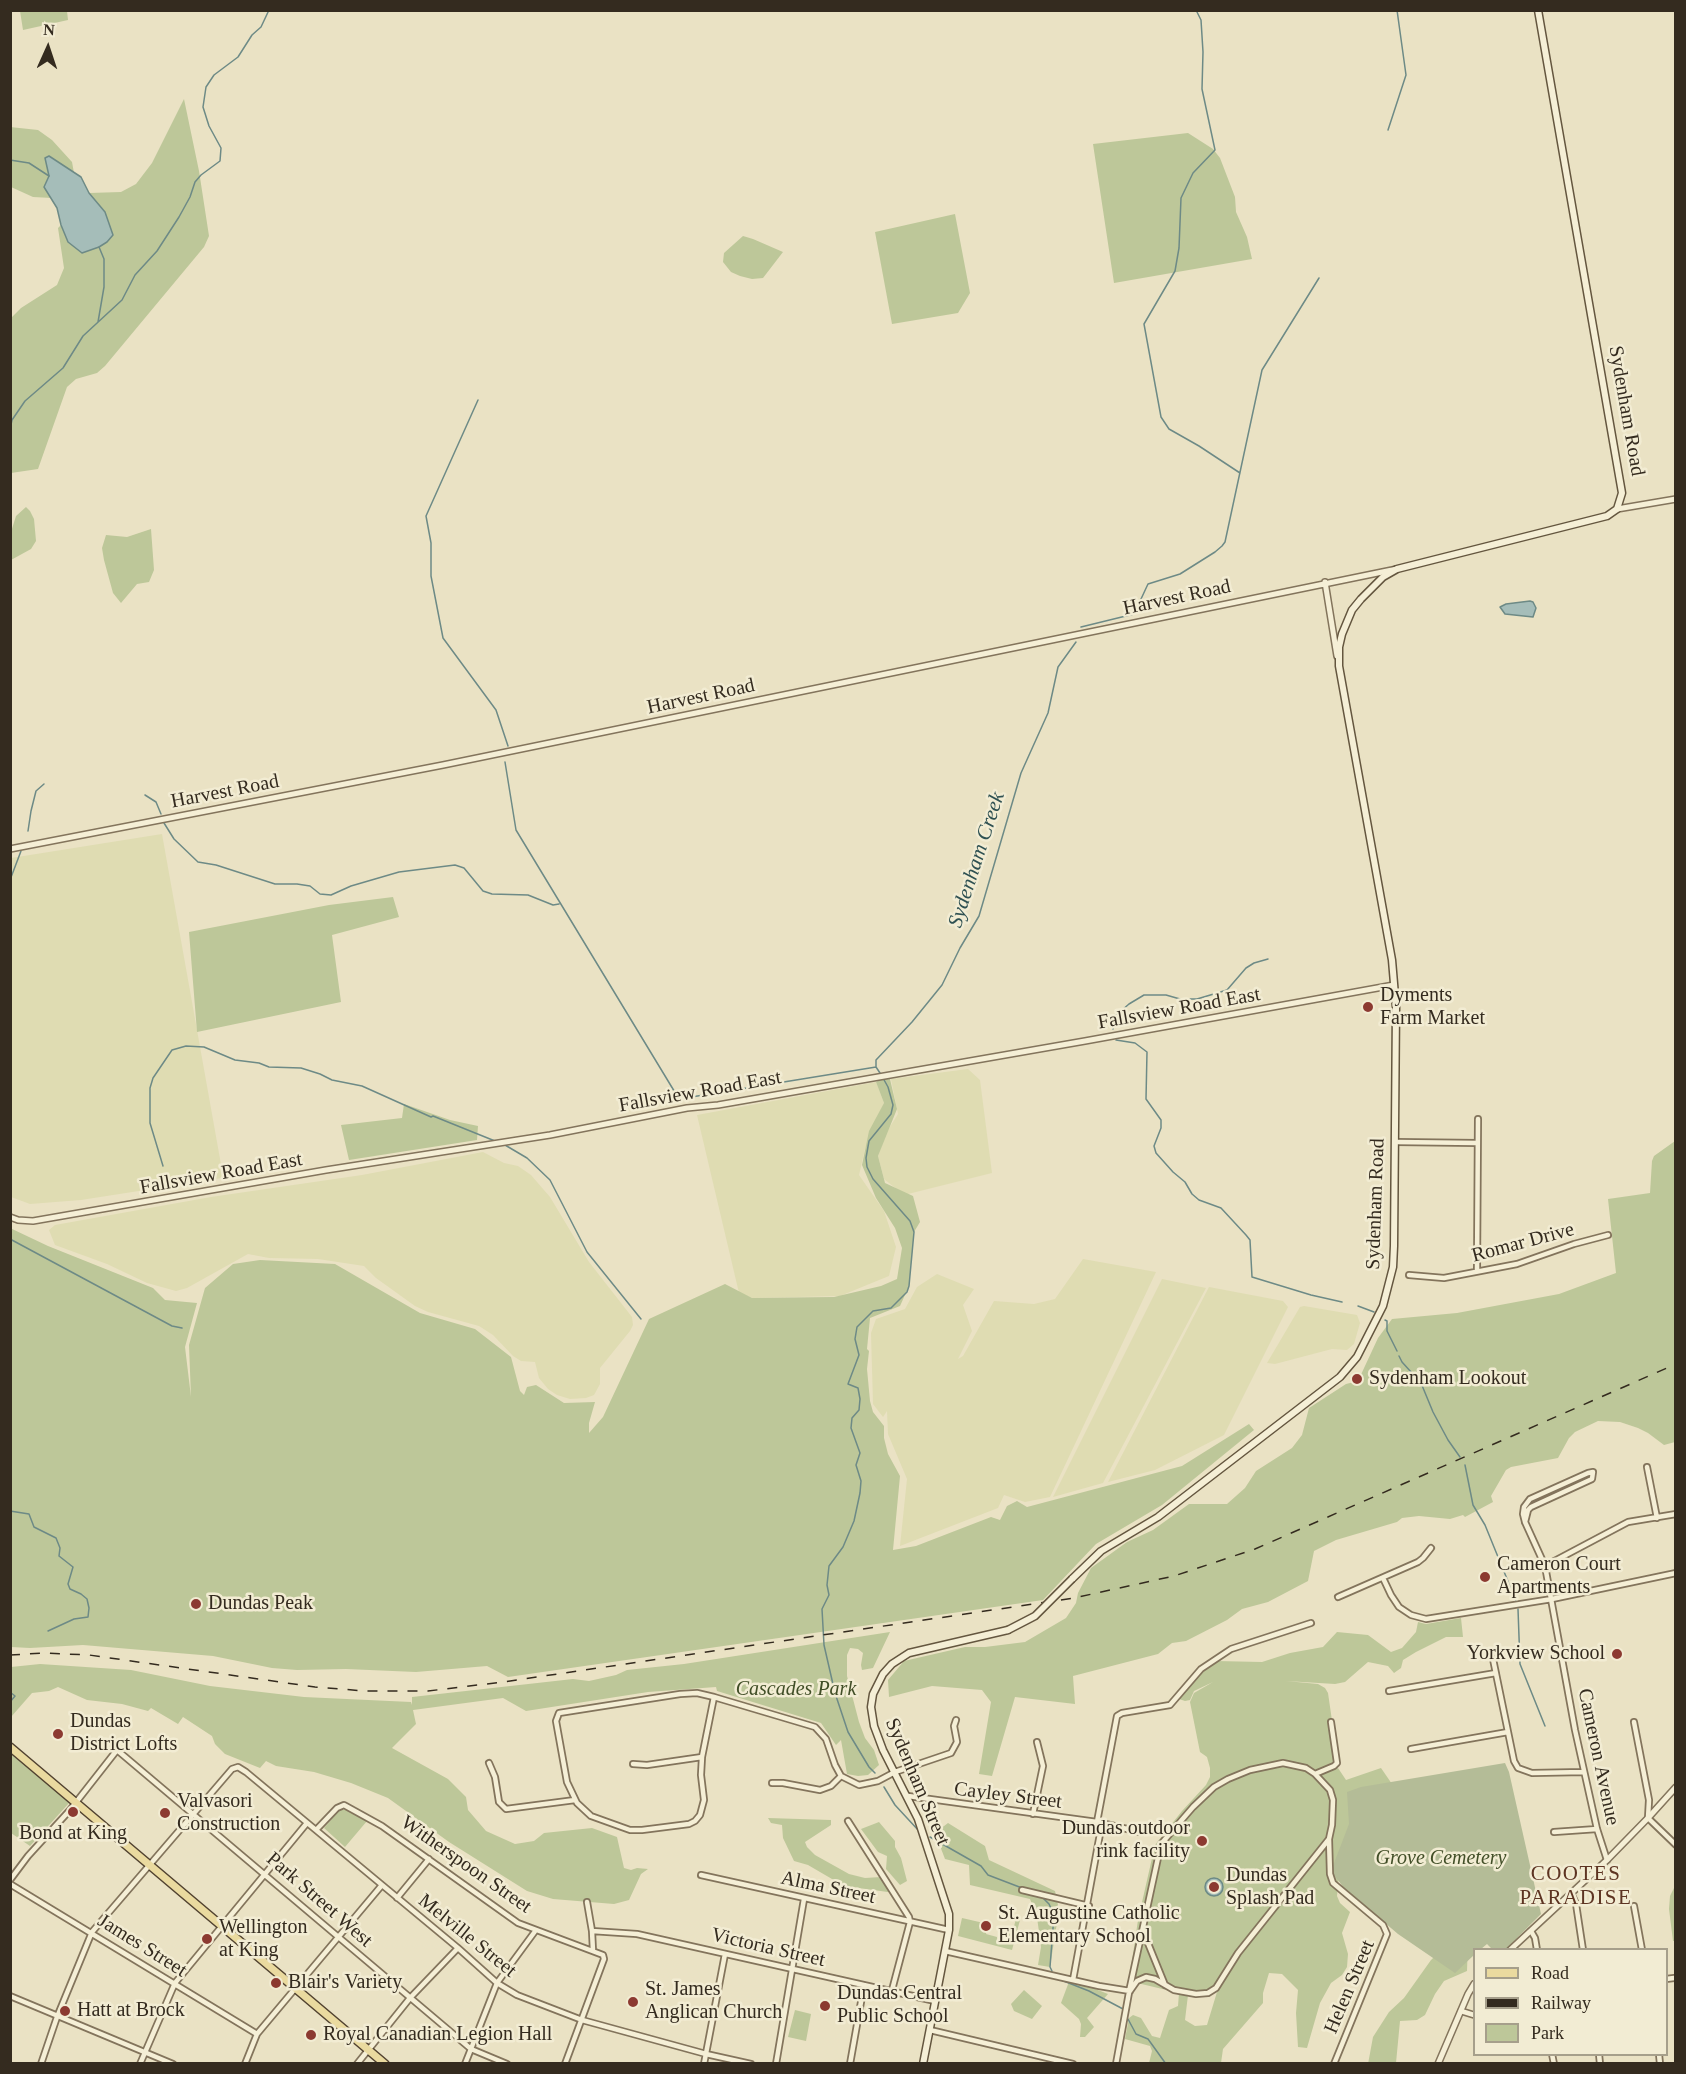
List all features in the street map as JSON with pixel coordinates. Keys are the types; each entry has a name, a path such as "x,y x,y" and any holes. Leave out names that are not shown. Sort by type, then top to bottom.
{"main road":[{"name":"Sydenham Road","path":"964,1640 1008,1630 1035,1616 1101,1551 1176,1504 1340,1377 1354,1362 1378,1320 1383,1306 1393,1267 1396,1007 1392,960 1339,666 1342,633 1352,610 1370,588 1397,569 1607,516 1617,509 1622,493 1538,10"},
{"name":"Sydenham Street","path":"923,2064 949,1930 948,1914 926,1840 908,1796 883,1750 872,1720 871,1707 877,1683 892,1664 909,1653 964,1640"},
{"path":"10,1747 385,2064"}],"street":[{"path":"1617,509 1676,499"},
{"name":"Harvest Road","path":"10,849 443,765 1397,569"},
{"name":"Sydenham Road","path":"1325,582 1339,666"},
{"name":"Fallsview Road East","path":"10,1217 25,1222 33,1221 326,1170 550,1135 687,1108 718,1105 1394,985"},
{"path":"1477,1271 1478,1119"},
{"path":"1396,1142 1477,1143"},
{"name":"Romar Drive","path":"1409,1275 1444,1278 1517,1264 1608,1235"},
{"path":"1647,1467 1657,1518"},
{"path":"1593,1472 1592,1479 1531,1507 1525,1522 1524,1507 1530,1499 1593,1472"},
{"path":"1545,1566 1628,1522 1676,1514"},
{"name":"Cameron Avenue","path":"1525,1522 1545,1566 1584,1772 1597,1829 1607,1860"},
{"path":"1338,1597 1423,1558 1431,1548"},
{"path":"1383,1578 1400,1607 1411,1615 1426,1619 1552,1599 1676,1573"},
{"path":"1073,1980 1089,1906 1117,1716 1122,1713 1170,1705 1201,1669 1231,1649 1311,1623"},
{"path":"1493,1659 1514,1761 1518,1767 1532,1773 1584,1772"},
{"path":"1389,1691 1496,1673"},
{"path":"714,1697 702,1757 701,1775 704,1800 700,1815 695,1821 689,1824 630,1830 591,1816 575,1800 567,1782 556,1721 560,1713 680,1694 697,1693 714,1697 815,1727 826,1739 835,1766 842,1776 852,1783 864,1785 951,1753 957,1742 954,1726 956,1720"},
{"path":"1116,2064 1158,1853 1166,1838 1214,1787 1228,1779 1250,1770 1283,1763 1300,1766 1315,1774 1334,1766 1337,1763 1331,1722"},
{"path":"1634,1722 1649,1800 1648,1818 1676,1845"},
{"path":"1411,1749 1508,1732"},
{"path":"1033,1814 1043,1766 1037,1742"},
{"name":"Park Street West","path":"76,1803 117,1750 471,2049 507,2064"},
{"path":"633,1764 647,1765 702,1757"},
{"path":"489,1762 495,1777 499,1802 506,1809 575,1800"},
{"name":"Melville Street","path":"192,1814 232,1769 238,1767 458,1948 497,1983 518,1995 582,2020 751,2064"},
{"name":"Helen Street","path":"1315,1774 1330,1790 1333,1800 1329,1839 1330,1874 1334,1885 1383,1925 1388,1934 1334,2064"},
{"path":"772,1783 819,1790 831,1786 842,1776"},
{"path":"1512,1948 1607,1860 1676,1787"},
{"name":"Cayley Street","path":"908,1796 1100,1823 1140,1832"},
{"path":"10,1882 28,1856 76,1803"},
{"name":"Witherspoon Street","path":"316,1830 337,1808 344,1805 382,1826 518,1923 603,1955 604,1959 582,2020"},
{"path":"41,2064 57,2017 92,1932 192,1814"},
{"path":"848,1821 908,1914 910,1922 892,1990"},
{"path":"140,2064 175,1983 307,1823"},
{"path":"1554,1832 1597,1829"},
{"path":"1130,1991 1137,1981 1146,1977 1155,1979 1174,1990 1196,1994 1208,1993 1216,1988 1238,1953 1329,1839"},
{"path":"397,1898 429,1858"},
{"name":"Alma Street","path":"701,1875 949,1930"},
{"name":"James Street","path":"10,1882 257,2034"},
{"path":"245,2064 257,2034 382,1885"},
{"path":"1022,1890 1089,1906"},
{"path":"1570,1893 1576,1904 1583,1948"},
{"path":"776,2064 794,1970 804,1899"},
{"path":"587,1902 593,1951"},
{"path":"1634,1906 1642,1948"},
{"path":"465,2064 497,1983 537,1930"},
{"name":"Victoria Street","path":"592,1930 637,1934 935,2001"},
{"path":"1143,1930 1165,1985"},
{"path":"1531,1930 1537,1948"},
{"path":"357,2064 411,1998 458,1948"},
{"path":"945,1951 1130,1991"},
{"path":"704,2064 725,1954"},
{"path":"850,2064 864,1985"},
{"path":"1438,2064 1473,1986"},
{"path":"10,1996 173,2064"},
{"path":"1461,2011 1473,2015"},
{"path":"565,2064 582,2020"},
{"path":"930,2030 1073,2064"}],"shaded area":[{"path":"162,834 222,1178 81,1200 30,1204 11,1197 11,858"},
{"path":"968,1069 980,1080 992,1173 904,1195 884,1179 878,1156 886,1133 898,1114 891,1079"},
{"path":"876,1082 884,1103 865,1149 859,1175 884,1211 896,1247 889,1276 840,1296 752,1298 739,1293 697,1115"},
{"path":"483,1152 504,1163 518,1166 531,1175 550,1197 589,1262 632,1317 633,1325 630,1331 600,1368 600,1384 594,1395 570,1399 557,1395 548,1389 539,1378 535,1362 521,1361 513,1356 493,1335 479,1326 428,1312 415,1306 376,1278 364,1266 318,1259 269,1258 248,1254 187,1288 176,1291 147,1283 107,1264 55,1245 49,1230 55,1225 211,1197 362,1175"},
{"path":"1083,1259 1156,1272 1050,1497 1025,1502 1004,1495 998,1508 900,1546 907,1479 888,1434 887,1411 883,1417 873,1404 871,1333 876,1319 905,1309 917,1287 937,1274 974,1289 963,1305 972,1331 958,1359 963,1356 994,1301 1034,1304 1055,1299"},
{"path":"1162,1279 1206,1288 1103,1483 1053,1497"},
{"path":"1209,1287 1283,1301 1288,1307 1224,1435 1155,1470 1108,1482"},
{"path":"1300,1307 1357,1315 1360,1323 1354,1344 1347,1350 1332,1349 1275,1364 1267,1363"}],"green space":[{"path":"20,11 67,11 68,20 23,30"},
{"path":"184,99 199,171 209,236 204,247 105,366 97,373 76,379 67,387 38,469 11,473 10,319 21,308 57,285 64,268 58,228 61,225 68,242 105,212 89,193 121,192 136,184 152,163"},
{"path":"10,127 38,130 52,140 72,162 74,173 49,156 49,176 44,187 52,198 33,197 11,187"},
{"path":"1188,133 1213,149 1220,158 1235,197 1236,212 1247,237 1252,259 1114,283 1093,144"},
{"path":"955,214 970,293 958,313 892,324 875,232"},
{"path":"743,236 783,252 763,278 752,279 740,276 731,272 723,262 724,253"},
{"path":"26,507 34,519 36,541 31,549 11,560 11,532 16,516"},
{"path":"151,529 154,570 149,582 137,584 121,603 113,593 104,560 102,548 106,535 127,537"},
{"path":"393,897 399,917 332,935 341,1002 197,1032 189,932 329,905"},
{"path":"889,1075 897,1109 878,1156 885,1183 913,1196 920,1222 914,1232 909,1286 900,1306 870,1318 867,1349 869,1351 867,1369 870,1401 873,1412 884,1426 888,1454 900,1476 893,1550 916,1546 991,1517 1000,1520 1007,1506 1017,1501 1027,1507 1182,1466 1249,1424 1254,1430 1162,1505 1096,1544 1043,1600 508,1677 487,1666 416,1672 346,1669 297,1670 272,1668 213,1656 83,1645 11,1647 10,1228 48,1246 153,1288 165,1300 197,1303 185,1347 191,1397 189,1345 205,1288 233,1264 260,1260 335,1264 420,1313 475,1329 511,1357 520,1391 524,1395 527,1387 536,1385 564,1403 595,1402 589,1423 589,1433 603,1417 649,1319 725,1284 752,1298 834,1297 881,1286 897,1279 902,1248 895,1228 876,1198 862,1165 869,1131 884,1103 876,1082"},
{"path":"404,1104 450,1120 478,1126 477,1140 349,1160 341,1125 402,1118"},
{"path":"1675,1141 1675,1442 1664,1445 1638,1428 1620,1422 1598,1421 1575,1432 1558,1458 1506,1470 1491,1496 1493,1502 1465,1517 1463,1515 1450,1519 1419,1516 1402,1518 1397,1522 1336,1540 1314,1551 1308,1581 1268,1602 1242,1609 1227,1620 1186,1641 1172,1643 1158,1654 1073,1676 1075,1704 1015,1697 992,1776 979,1774 991,1702 982,1690 932,1686 889,1697 888,1680 904,1661 965,1647 1025,1642 1066,1618 1076,1603 1078,1593 1091,1568 1127,1542 1153,1530 1189,1504 1227,1504 1245,1488 1256,1471 1292,1448 1302,1435 1309,1408 1346,1384 1358,1381 1378,1338 1392,1319 1457,1313 1559,1294 1616,1273 1608,1199 1650,1193 1654,1156"},
{"path":"1461,1618 1463,1637 1446,1637 1416,1652 1403,1660 1401,1668 1394,1673 1388,1666 1368,1662 1345,1682 1335,1684 1286,1681 1318,1684 1328,1693 1338,1762 1334,1769 1338,1768 1346,1780 1381,1768 1392,1784 1341,1851 1337,1896 1340,1903 1350,1912 1342,1933 1348,1954 1347,1967 1342,1975 1331,1983 1320,2003 1307,2048 1298,2047 1296,2013 1298,1990 1282,1974 1269,1973 1263,1993 1263,2003 1223,2049 1221,2063 1149,2063 1152,2051 1150,2046 1125,2039 1129,2018 1133,2015 1141,2018 1152,2036 1160,2038 1169,2010 1178,2006 1179,1993 1129,1981 1138,1920 1155,1845 1206,1785 1210,1777 1207,1757 1200,1752 1190,1702 1194,1693 1213,1682 1194,1691 1190,1700 1179,1699 1191,1682 1216,1661 1262,1662 1290,1653 1323,1647 1337,1632 1368,1635 1391,1652 1402,1648 1416,1632 1418,1622 1426,1624","holes":["1227,1974 1217,1992 1207,2025 1195,2026 1185,2020 1188,1995 1185,1994 1204,1997 1216,1989"]},
{"name":"Cascades Park","path":"890,1632 873,1668 862,1670 863,1653 858,1649 850,1648 847,1655 847,1676 859,1722 879,1765 868,1775 847,1774 841,1740 836,1745 821,1723 717,1691 716,1687 648,1692 526,1711 503,1698 413,1710 416,1724 392,1748 448,1779 466,1797 468,1810 486,1831 515,1844 534,1841 544,1833 592,1828 617,1837 624,1868 648,1869 641,1874 629,1900 614,1904 553,1899 527,1891 449,1842 388,1798 351,1783 314,1772 276,1766 266,1761 260,1768 225,1754 215,1744 212,1736 183,1717 178,1724 151,1708 148,1711 122,1704 87,1700 58,1687 49,1691 32,1693 11,1717 11,1667 40,1664 131,1670 210,1686 304,1697 411,1702 412,1705 412,1697 573,1679 589,1681 627,1670 684,1664"},
{"path":"10,1753 70,1802 30,1846 11,1833"},
{"name":"Grove Cemetery","path":"1505,1763 1509,1772 1541,1914 1507,1948 1491,1948 1487,1944 1482,1948 1473,1948 1473,1956 1455,1973 1398,1934 1344,1888 1331,1871 1349,1824 1347,1792 1361,1787"},
{"path":"339,1810 347,1810 367,1821 345,1847 324,1828"},
{"path":"768,1818 831,1820 831,1825 805,1842 807,1847 815,1855 849,1874 865,1878 881,1877 895,1893 844,1886 808,1865 794,1861 783,1838 782,1825 771,1823"},
{"path":"879,1822 895,1841 895,1847 901,1858 907,1881 900,1885 886,1869 887,1856 878,1852 861,1829"},
{"path":"948,1823 985,1846 989,1860 1055,1891 1059,1910 1050,1967 1038,1965 1041,1947 1037,1917 1030,1899 970,1885 969,1865 945,1859 935,1833"},
{"path":"1676,1888 1676,1941 1673,1941 1669,1909 1670,1896"},
{"path":"962,1918 988,1924 986,1934 997,1937 999,1941 1001,1938 1008,1940 1010,1929 1013,1930 1016,1919 1020,1920 1012,1950 958,1936"},
{"path":"1454,1938 1468,1941 1467,1971 1444,1981 1425,2015 1417,2020 1400,2021 1396,2063 1368,2064 1373,2037 1389,2012 1404,1998 1431,1960"},
{"path":"1070,1979 1108,1994 1087,2018 1094,2027 1085,2037 1080,2037 1079,2019 1061,2003"},
{"path":"1024,1990 1042,2006 1032,2019 1014,2011 1011,2004"},
{"path":"795,2010 811,2014 806,2041 788,2037"}],"water":[{"path":"49,156 81,177 89,193 105,212 113,235 99,247 82,253 68,242 57,208 44,187 49,176 45,158"},
{"path":"1530,601 1536,608 1533,617 1505,614 1500,607 1506,604"},
{"name":"Dundas Splash Pad","path":"1214,1878 1220,1881 1223,1887 1220,1893 1214,1896 1208,1893 1205,1887 1208,1881"}],"waterway":[{"path":"10,429 12,420 25,401 63,368 83,336 122,300 135,275 157,251 179,217 195,182 220,161 221,148 209,126 203,107 206,87 214,75 238,57 252,35 261,27 269,10"},
{"path":"1196,10 1201,20 1202,89 1215,150 1193,173 1181,198 1179,248 1175,271 1144,324 1161,417 1169,429 1240,473"},
{"path":"1388,130 1406,75 1397,10"},
{"path":"10,160 29,163 49,176"},
{"path":"98,322 104,287 104,259 99,247"},
{"name":"Sydenham Creek","path":"1081,627 1134,614 1148,584 1180,574 1215,552 1225,542 1262,370 1319,278"},
{"path":"478,400 426,516 431,543 431,576 443,638 496,710 508,746"},
{"name":"Sydenham Creek","path":"880,1073 876,1067 876,1060 912,1022 942,985 979,916 1021,773 1048,713 1058,667 1076,642"},
{"path":"505,762 516,830 679,1099 876,1067"},
{"path":"28,831 36,791 44,784"},
{"path":"145,795 156,802 161,814"},
{"path":"164,823 174,839 198,862 216,865 275,884 310,886 320,894 331,895 351,886 399,872 455,865 464,868 483,891 492,894 528,895 553,905 559,904"},
{"path":"10,880 21,851"},
{"path":"1113,1029 1114,1017 1144,995 1197,999 1227,990 1246,968 1268,959"},
{"path":"1116,1040 1135,1043 1147,1052 1146,1099 1161,1120 1161,1128 1154,1146 1156,1153 1185,1182 1192,1194 1199,1200 1221,1208 1250,1240 1252,1277 1342,1302"},
{"path":"163,1166 150,1123 150,1088 153,1078 172,1050 186,1046 204,1047 235,1060 259,1063 269,1067 301,1068 332,1080 362,1086 431,1117 495,1141"},
{"name":"Sydenham Creek","path":"875,1773 848,1732 835,1693 824,1645 822,1609 829,1595 827,1585 829,1566 843,1547 854,1521 860,1493 861,1481 856,1465 860,1453 851,1428 852,1418 859,1410 860,1399 858,1388 848,1384 859,1355 855,1339 857,1327 873,1311 891,1308 907,1292 909,1286 914,1232 910,1221 873,1179 867,1167 869,1141 891,1114 893,1105 883,1078"},
{"path":"505,1145 527,1158 550,1180 587,1252 641,1319"},
{"path":"10,1239 172,1326 182,1328"},
{"path":"1358,1306 1374,1312"},
{"path":"1385,1320 1387,1331 1397,1351"},
{"path":"1399,1356 1421,1383 1433,1412 1460,1457"},
{"path":"1465,1465 1473,1505 1485,1525 1516,1601"},
{"path":"10,1511 29,1514 34,1527 56,1538 60,1548 59,1556 73,1567 68,1584 70,1589 87,1599 88,1617 74,1619 48,1631"},
{"path":"1518,1609 1520,1664 1545,1726"},
{"path":"10,1692 15,1696 10,1702"},
{"name":"Sydenham Creek","path":"884,1787 895,1805 919,1831"},
{"name":"Sydenham Creek","path":"930,1837 981,1866 988,1875 1022,1888"},
{"name":"Sydenham Creek","path":"1043,1898 1054,1915 1050,1967 1052,1971"},
{"name":"Sydenham Creek","path":"1056,1978 1089,1991 1123,2009"},
{"name":"Sydenham Creek","path":"1128,2019 1136,2034 1148,2039 1166,2064"}],"railway":[{"path":"10,1655 43,1653 89,1655 315,1687 365,1691 428,1691 1074,1598 1174,1576 1255,1549 1676,1364"}],"place":[{"name":"Dyments Farm Market","path":"1368,1007"},
{"name":"Sydenham Lookout","path":"1357,1379"},
{"name":"Cameron Court Apartments","path":"1485,1577"},
{"name":"Dundas Peak","path":"196,1604"},
{"name":"Yorkview School","path":"1617,1654"},
{"name":"Dundas District Lofts","path":"58,1734"},
{"name":"Bond at King","path":"73,1812"},
{"name":"Valvasori Construction","path":"165,1813"},
{"name":"Dundas outdoor rink facility","path":"1202,1841"},
{"name":"Dundas Splash Pad","path":"1214,1887"},
{"name":"St. Augustine Catholic Elementary School","path":"986,1926"},
{"name":"Wellington at King","path":"207,1939"},
{"name":"Blair's Variety","path":"276,1983"},
{"name":"St. James Anglican Church","path":"633,2002"},
{"name":"Dundas Central Public School","path":"825,2006"},
{"name":"Hatt at Brock","path":"65,2011"},
{"name":"Royal Canadian Legion Hall","path":"311,2035"}],"district":[{"name":"COOTES PARADISE","path":"1576,1886"}]}
